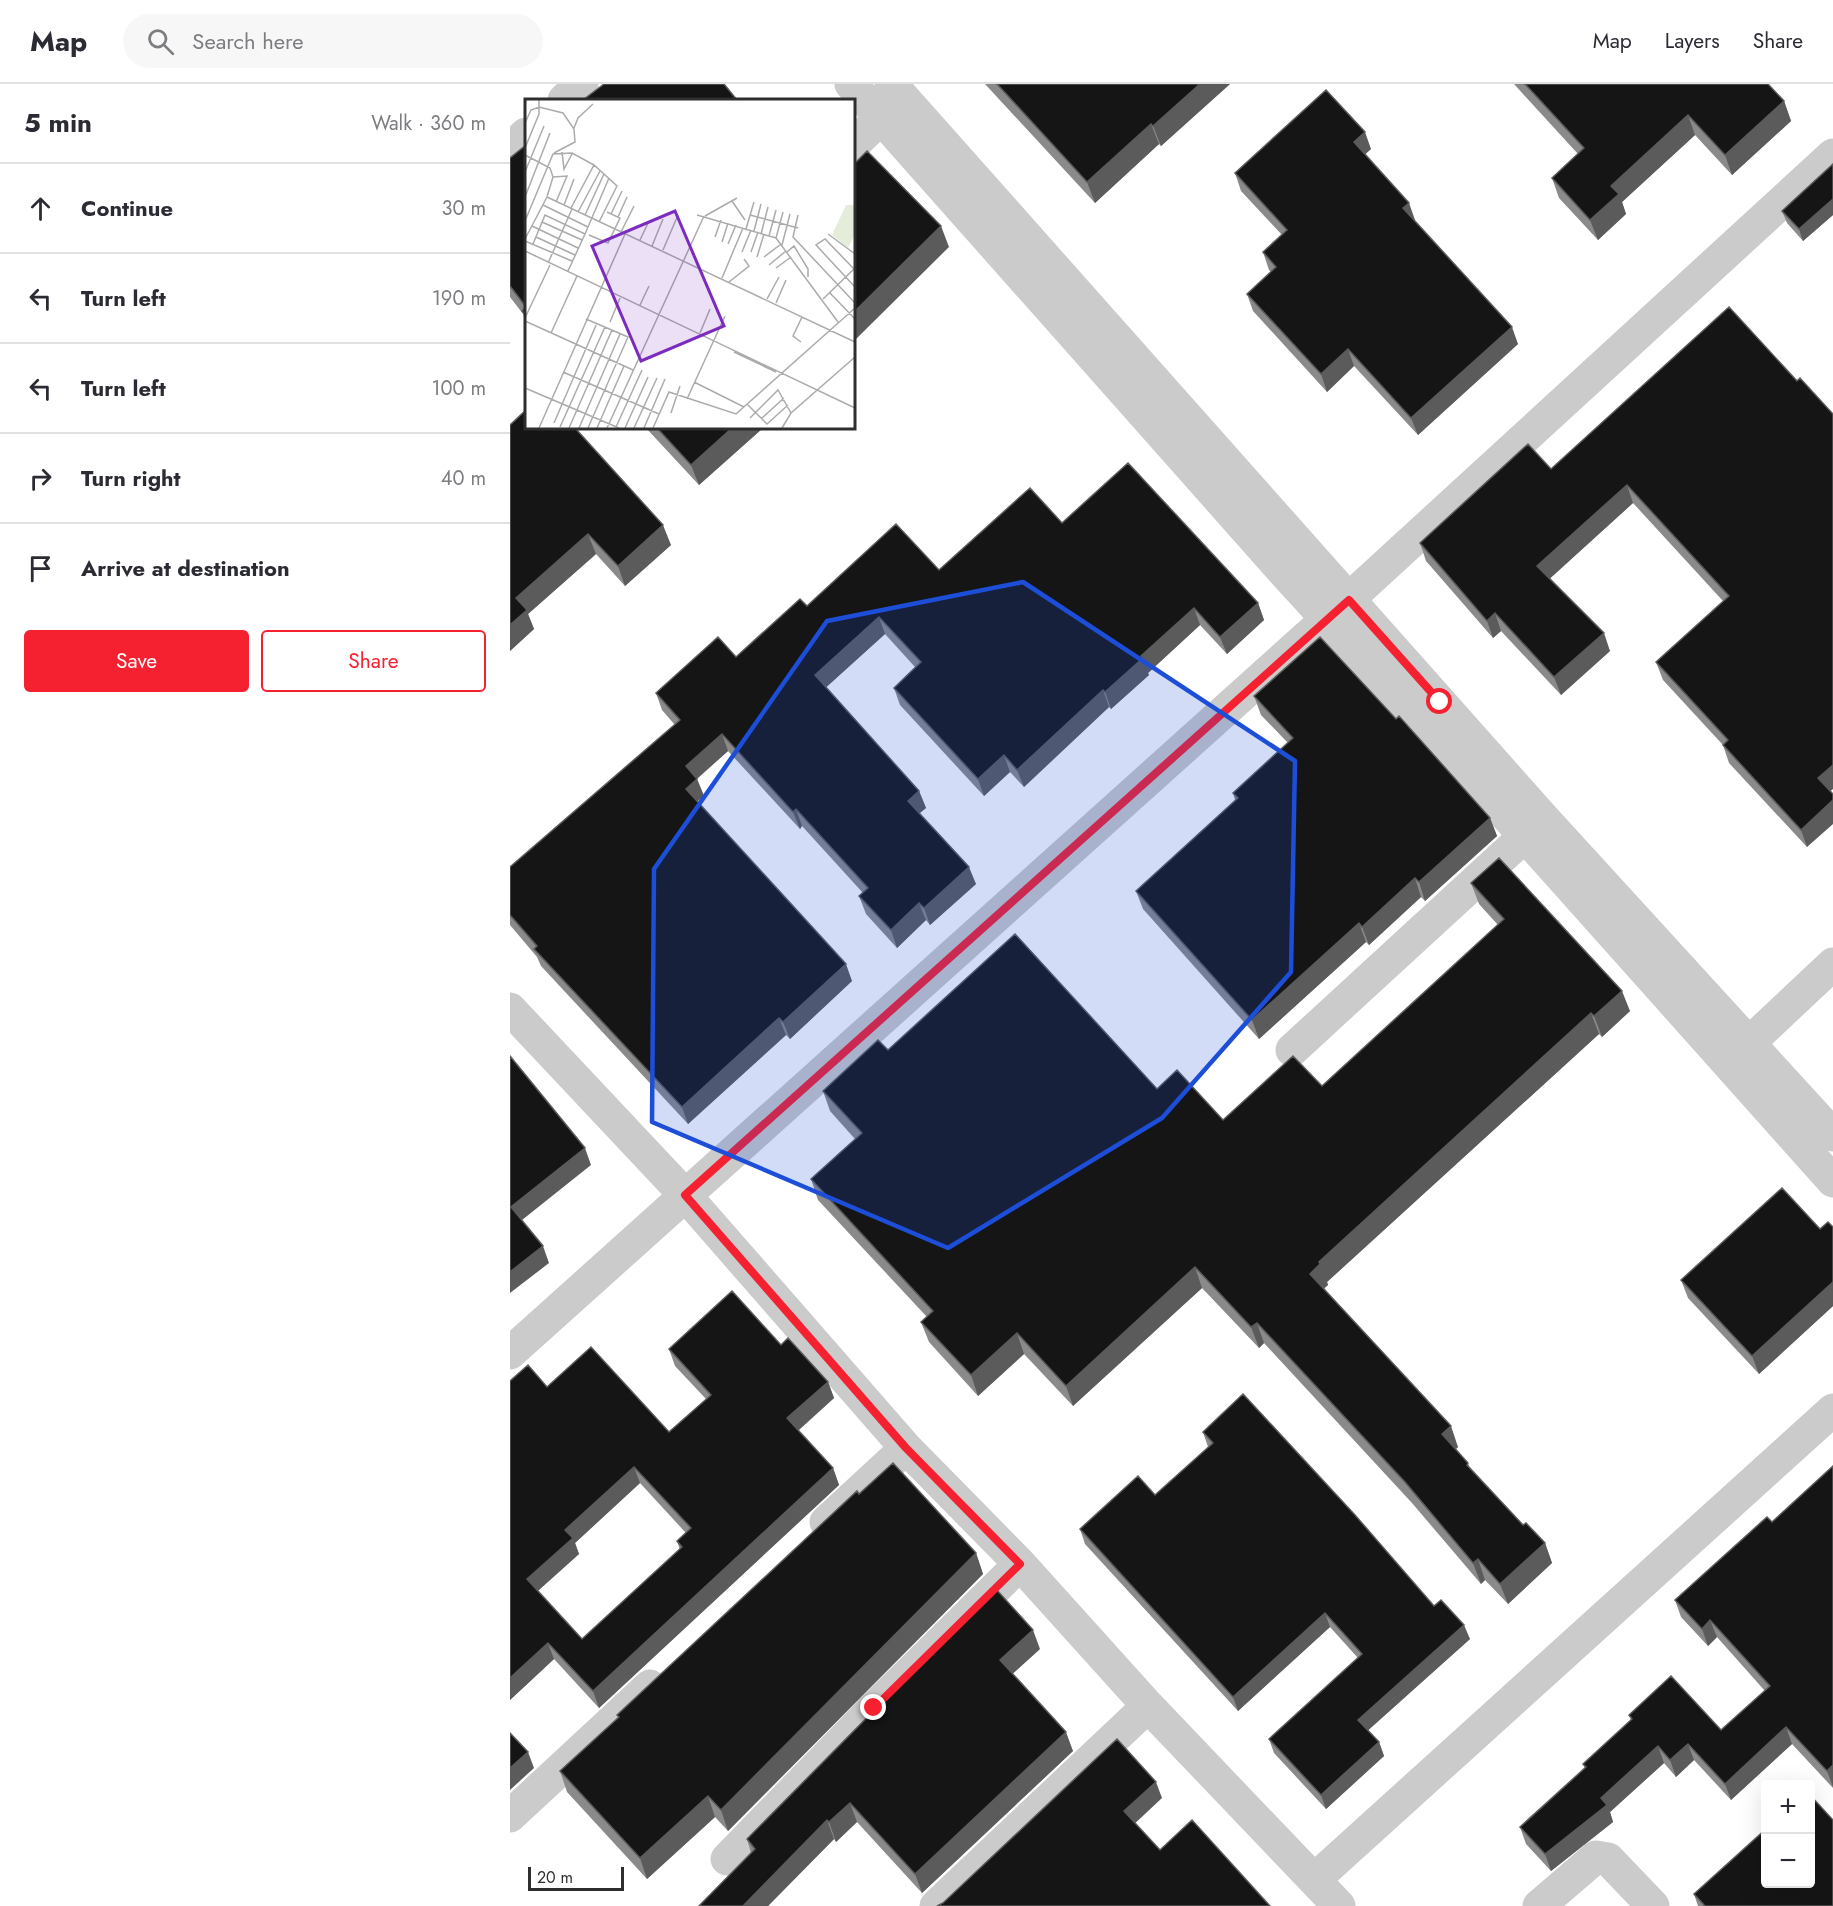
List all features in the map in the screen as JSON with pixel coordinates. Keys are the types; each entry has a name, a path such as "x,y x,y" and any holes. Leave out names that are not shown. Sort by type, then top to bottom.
{"street":[{"path":"565,99 582,84"},
{"path":"851,84 1338,609 1544,819 1833,1135"},
{"path":"891,84 1338,609 1525,836 1833,1181"},
{"path":"855,143 881,118"},
{"path":"510,149 525,135"},
{"path":"510,1353 1338,609 1833,154"},
{"path":"1293,1050 1525,836"},
{"path":"1749,1043 1833,964"},
{"path":"510,1009 685,1195 906,1448 1020,1564 1148,1706 1339,1906"},
{"path":"1315,1879 1833,1410"},
{"path":"802,1544 906,1448"},
{"path":"727,1859 874,1708 1020,1564"},
{"path":"510,1816 673,1664"},
{"path":"936,1906 1148,1706"},
{"path":"1539,1906 1596,1857 1608,1859 1653,1906"}],"highlighted area":[{"path":"1023,582 1295,761 1291,972 1162,1118 948,1248 652,1122 654,869 827,621"}],"building":[{"path":"604,84 724,84 736,99 584,99"},
{"path":"997,84 1200,84 1153,126 1151,124 1087,182"},
{"path":"1525,84 1768,84 1784,101 1725,155 1688,115 1611,186 1619,194 1590,220 1552,178 1584,148"},
{"path":"1326,90 1365,132 1354,142 1409,203 1403,208 1512,327 1411,418 1348,349 1321,374 1247,294 1276,267 1263,252 1287,230 1235,173"},
{"path":"525,146 525,306 510,286 510,158"},
{"path":"867,151 941,226 855,311 855,163"},
{"path":"1833,164 1833,199 1799,229 1782,211"},
{"path":"1729,307 1797,381 1800,378 1833,414 1833,765 1818,778 1833,794 1833,800 1801,830 1723,745 1728,740 1656,662 1729,596 1627,485 1537,566 1604,633 1554,677 1495,613 1487,621 1420,543 1528,444 1551,469"},
{"path":"525,411 525,429 576,429 663,525 618,566 588,534 516,598 527,610 510,625 510,425"},
{"path":"658,429 731,429 691,465"},
{"path":"1128,463 1258,603 1220,637 1194,608 1141,656 1143,658 1105,692 1103,690 1017,770 1004,755 978,779 894,688 921,662 879,617 815,675 919,791 908,801 969,867 924,908 919,903 891,930 859,896 868,888 796,809 793,812 722,734 686,766 697,779 686,789 846,964 783,1022 779,1018 682,1107 534,949 537,946 510,915 510,867 680,720 656,693 718,637 736,657 800,599 807,606 896,524 939,570 1030,488 1062,523"},
{"path":"1320,637 1396,719 1399,716 1490,818 1419,882 1415,878 1362,927 1359,923 1252,1020 1136,891 1238,798 1233,793 1293,738 1254,696"},
{"path":"1499,858 1622,991 1594,1016 1591,1013 1319,1262 1320,1264 1310,1274 1451,1426 1442,1434 1468,1463 1467,1465 1523,1525 1526,1523 1545,1543 1500,1584 1478,1559 1473,1563 1405,1482 1257,1323 1251,1327 1195,1267 1066,1386 1017,1333 971,1375 921,1322 933,1311 811,1179 862,1133 823,1091 878,1040 888,1050 1015,934 1157,1089 1177,1070 1223,1120 1293,1056 1322,1086 1504,919 1471,883"},
{"path":"510,1056 585,1148 511,1207 543,1246 510,1272"},
{"path":"1782,1188 1820,1229 1828,1222 1833,1227 1833,1282 1752,1356 1681,1280"},
{"path":"732,1291 781,1345 788,1338 828,1382 787,1418 833,1468 593,1691 548,1643 510,1678 510,1381 528,1365 547,1387 591,1347 669,1432 711,1395 669,1349","holes":["634,1467 691,1528 677,1541 682,1547 582,1639 527,1579 573,1538 565,1530"]},
{"path":"1243,1394 1355,1515 1434,1606 1441,1600 1464,1625 1358,1720 1379,1742 1321,1795 1269,1739 1362,1654 1325,1613 1233,1697 1080,1529 1138,1476 1155,1495 1213,1443 1203,1432"},
{"path":"893,1463 976,1553 721,1810 708,1796 640,1858 560,1771 857,1491 859,1494"},
{"path":"1833,1466 1833,1765 1827,1771 1786,1727 1725,1784 1688,1744 1670,1760 1658,1746 1601,1798 1607,1805 1545,1854 1520,1827 1586,1767 1583,1764 1632,1719 1629,1715 1671,1676 1721,1730 1770,1686 1710,1620 1702,1629 1675,1600 1767,1517 1772,1522"},
{"path":"995,1588 1033,1630 1000,1660 1066,1732 915,1874 850,1803 829,1822 827,1820 743,1906 699,1906 755,1849 747,1839"},
{"path":"510,1733 528,1752 510,1768"},
{"path":"1117,1739 1156,1782 1124,1811 1160,1850 1192,1820 1270,1906 937,1906 943,1903"},
{"path":"1815,1800 1833,1820 1833,1906 1705,1906 1694,1894 1761,1834 1761,1888 1815,1888"}],"route":[{"path":"874,1708 1020,1564 906,1448 685,1195 1349,600 1440,702"}]}
